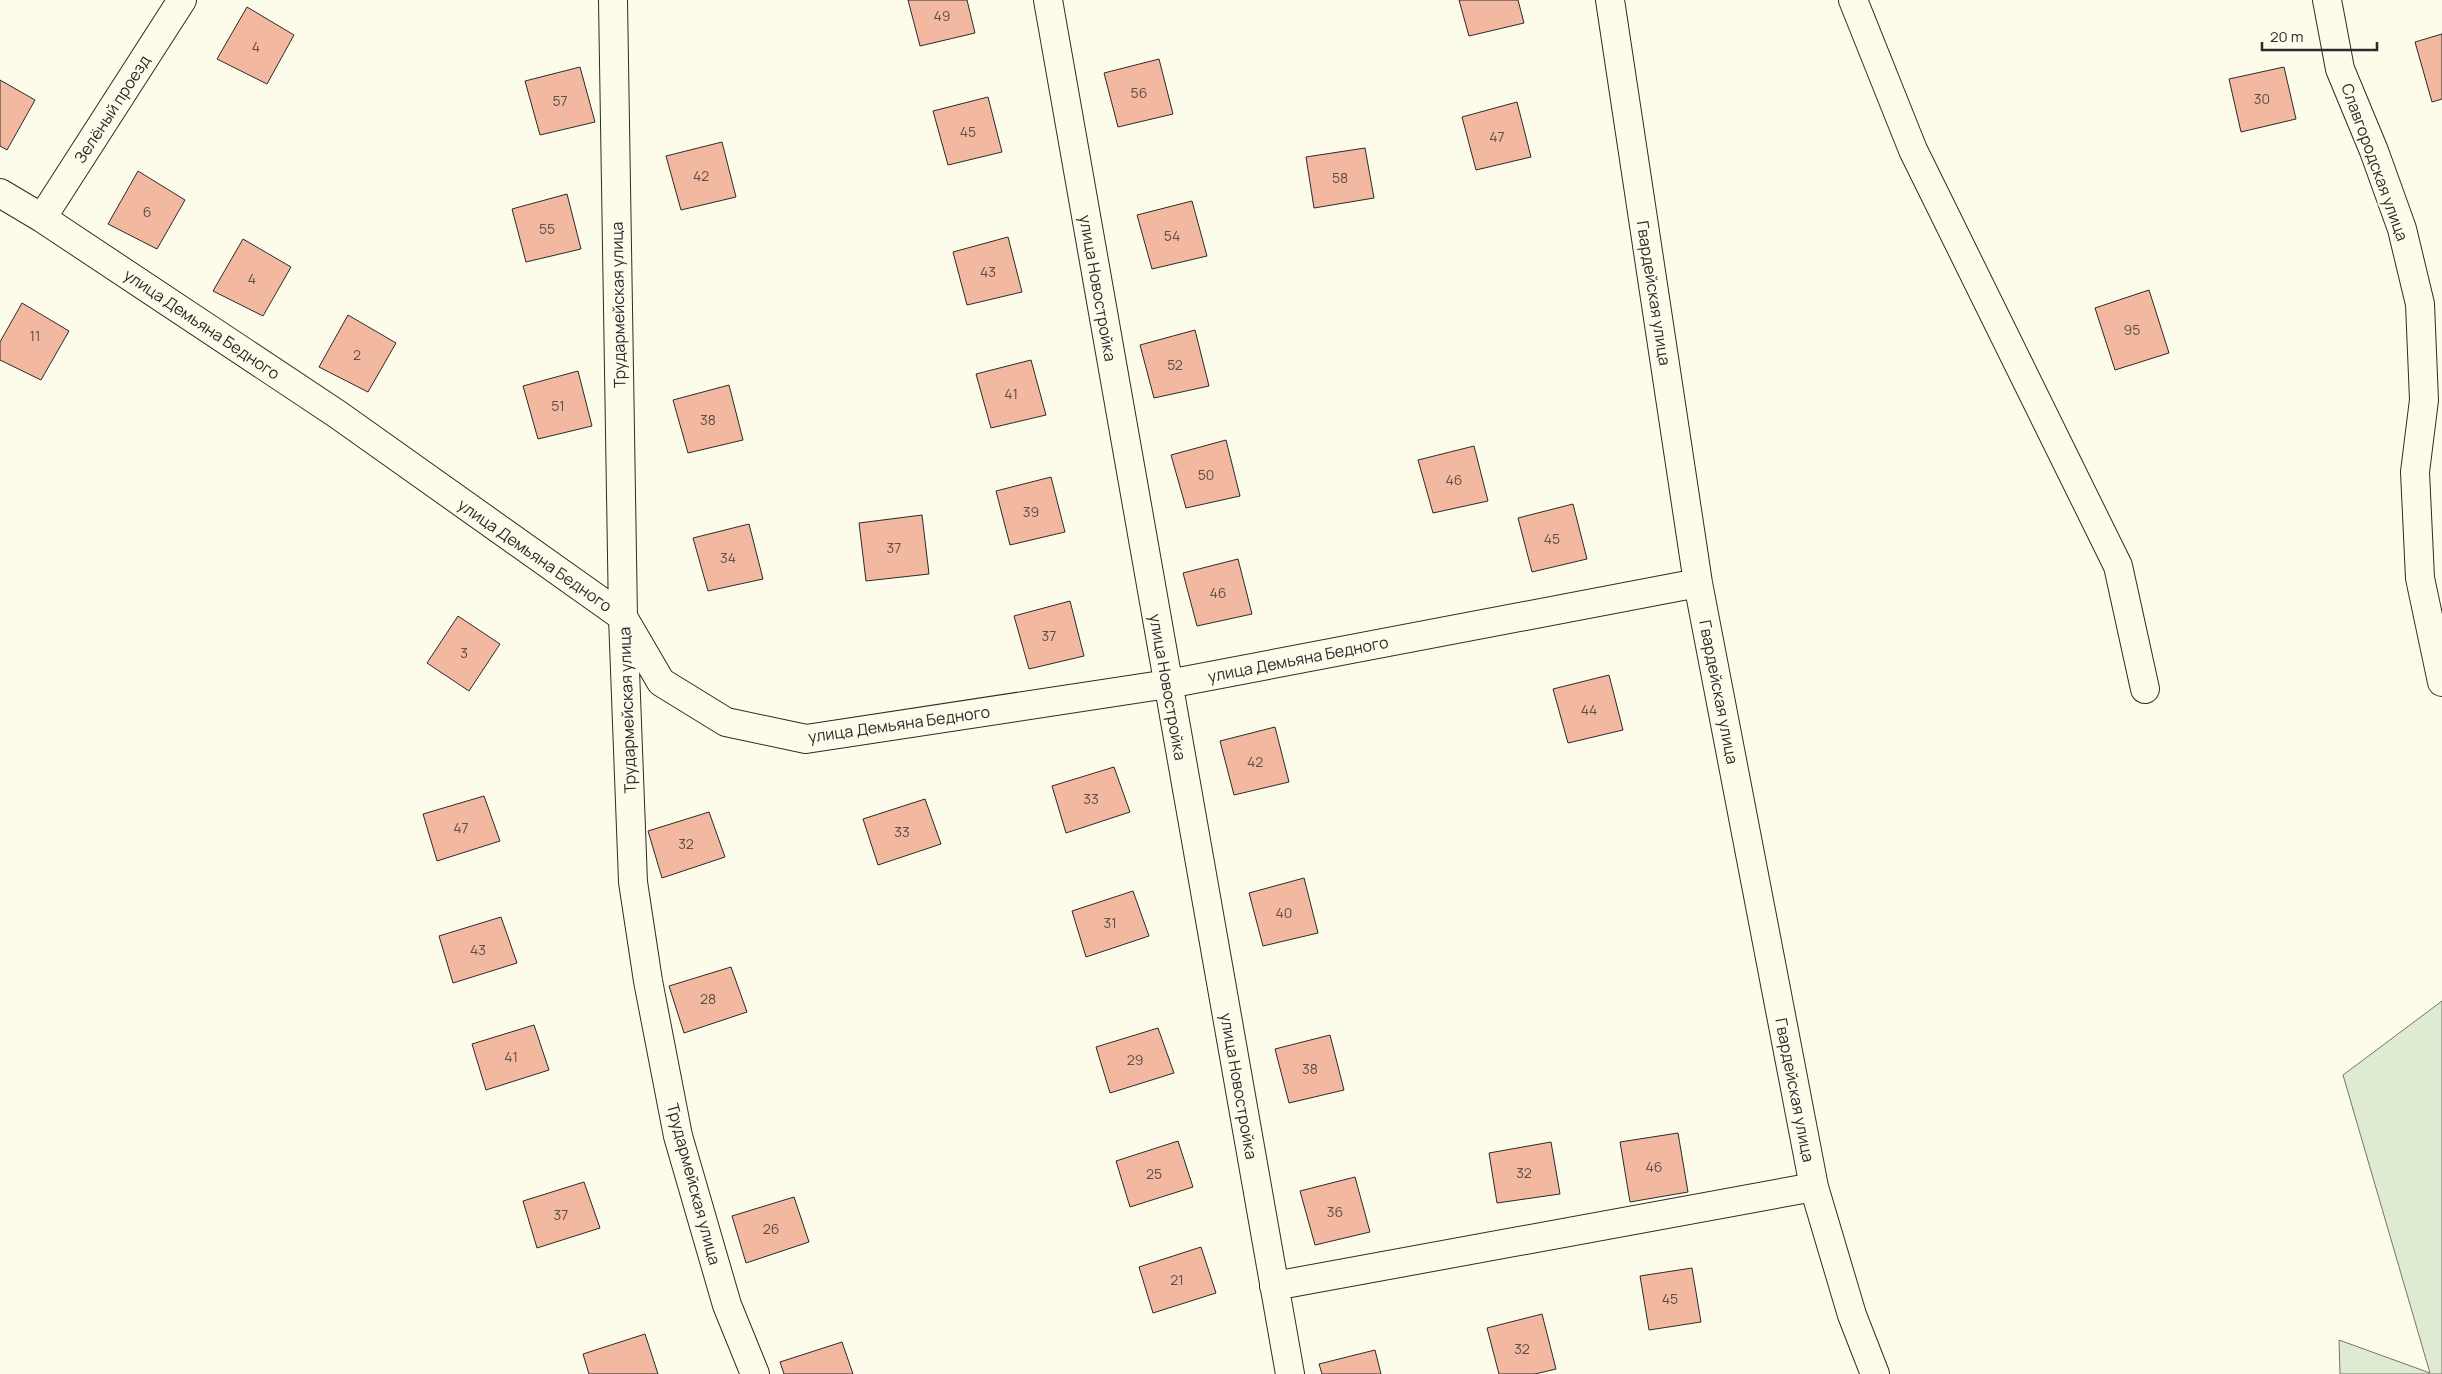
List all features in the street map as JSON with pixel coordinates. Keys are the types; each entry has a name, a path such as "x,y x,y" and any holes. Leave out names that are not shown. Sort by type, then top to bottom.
{"street":[{"name":"Зелёный проезд","path":"42,218 182,0"},
{"name":"Трудармейская улица","path":"613,0 624,617 633,882 648,981 678,1136 727,1305 755,1374"},
{"name":"улица Новостройка","path":"1048,0 1290,1374"},
{"name":"Гвардейская улица","path":"1610,0 1698,583 1814,1187 1852,1315 1875,1374"},
{"path":"1853,0 1913,150 2118,566 2144,689"},
{"name":"Славгородская улица","path":"2327,0 2340,69 2374,151 2402,229 2420,304 2433,404 2415,472 2420,578 2442,682"},
{"name":"улица Демьяна Бедного","path":"0,193 42,218 337,414 624,617 661,682 726,722 806,739 1168,684 1698,583"},
{"path":"1274,1286 1814,1187"}],"green space":[{"path":"2442,1001 2442,1374 2340,1374 2339,1340 2430,1373 2343,1075"}],"building":[{"path":"908,0 967,0 975,33 920,46"},
{"path":"1459,0 1518,0 1524,23 1469,36"},
{"path":"247,7 294,35 267,84 217,59"},
{"path":"2442,34 2442,99 2432,102 2415,42"},
{"path":"1159,59 1173,114 1118,127 1104,73"},
{"path":"580,67 595,122 540,135 525,81"},
{"path":"2284,67 2296,119 2241,132 2229,79"},
{"path":"0,80 35,100 7,150 0,146"},
{"path":"988,97 1002,152 948,165 933,111"},
{"path":"1517,102 1531,157 1476,170 1462,117"},
{"path":"722,142 736,197 681,210 666,156"},
{"path":"1365,148 1374,198 1314,208 1306,157"},
{"path":"138,171 185,200 157,249 108,224"},
{"path":"567,194 581,249 526,262 512,209"},
{"path":"1192,201 1207,256 1152,269 1137,215"},
{"path":"1008,237 1022,292 967,305 953,252"},
{"path":"243,239 291,267 263,316 213,291"},
{"path":"2149,290 2169,353 2115,370 2095,308"},
{"path":"22,303 69,331 41,380 0,360 0,342"},
{"path":"348,315 396,343 368,392 319,367"},
{"path":"1195,330 1209,386 1154,398 1140,345"},
{"path":"1031,360 1046,415 991,428 976,374"},
{"path":"578,371 592,426 538,439 523,386"},
{"path":"729,385 743,440 688,453 673,400"},
{"path":"1226,440 1240,496 1186,508 1171,455"},
{"path":"1474,446 1488,501 1433,513 1418,460"},
{"path":"1051,477 1065,532 1010,545 996,491"},
{"path":"1573,504 1587,559 1532,572 1518,518"},
{"path":"922,515 929,574 866,581 859,523"},
{"path":"749,524 763,579 708,591 693,538"},
{"path":"1238,559 1252,614 1197,626 1183,573"},
{"path":"1070,601 1084,656 1029,669 1014,616"},
{"path":"458,616 500,644 469,691 427,663"},
{"path":"1609,675 1623,730 1568,743 1553,689"},
{"path":"1275,727 1289,782 1234,795 1220,741"},
{"path":"1114,767 1130,812 1066,833 1052,786"},
{"path":"484,796 500,841 437,861 423,814"},
{"path":"925,799 941,844 878,865 863,819"},
{"path":"709,812 725,857 662,878 648,831"},
{"path":"1304,878 1318,933 1263,946 1249,893"},
{"path":"1133,891 1149,936 1086,957 1072,911"},
{"path":"501,917 517,963 453,983 439,936"},
{"path":"731,967 747,1012 684,1033 669,986"},
{"path":"534,1025 549,1070 486,1090 472,1044"},
{"path":"1158,1028 1174,1073 1110,1093 1096,1047"},
{"path":"1330,1035 1344,1090 1289,1103 1275,1049"},
{"path":"1678,1133 1688,1192 1630,1202 1620,1142"},
{"path":"1178,1141 1193,1187 1130,1207 1116,1161"},
{"path":"1551,1142 1560,1194 1497,1203 1489,1153"},
{"path":"1355,1177 1370,1232 1315,1245 1300,1191"},
{"path":"584,1182 600,1228 537,1248 523,1201"},
{"path":"794,1197 809,1242 746,1263 732,1216"},
{"path":"1201,1247 1216,1293 1153,1313 1139,1267"},
{"path":"1692,1268 1701,1322 1649,1330 1640,1276"},
{"path":"1542,1314 1556,1369 1535,1374 1499,1374 1487,1328"},
{"path":"645,1334 658,1374 589,1374 583,1354"},
{"path":"842,1342 853,1374 784,1374 780,1362"},
{"path":"1375,1350 1381,1374 1322,1374 1319,1364"}]}
